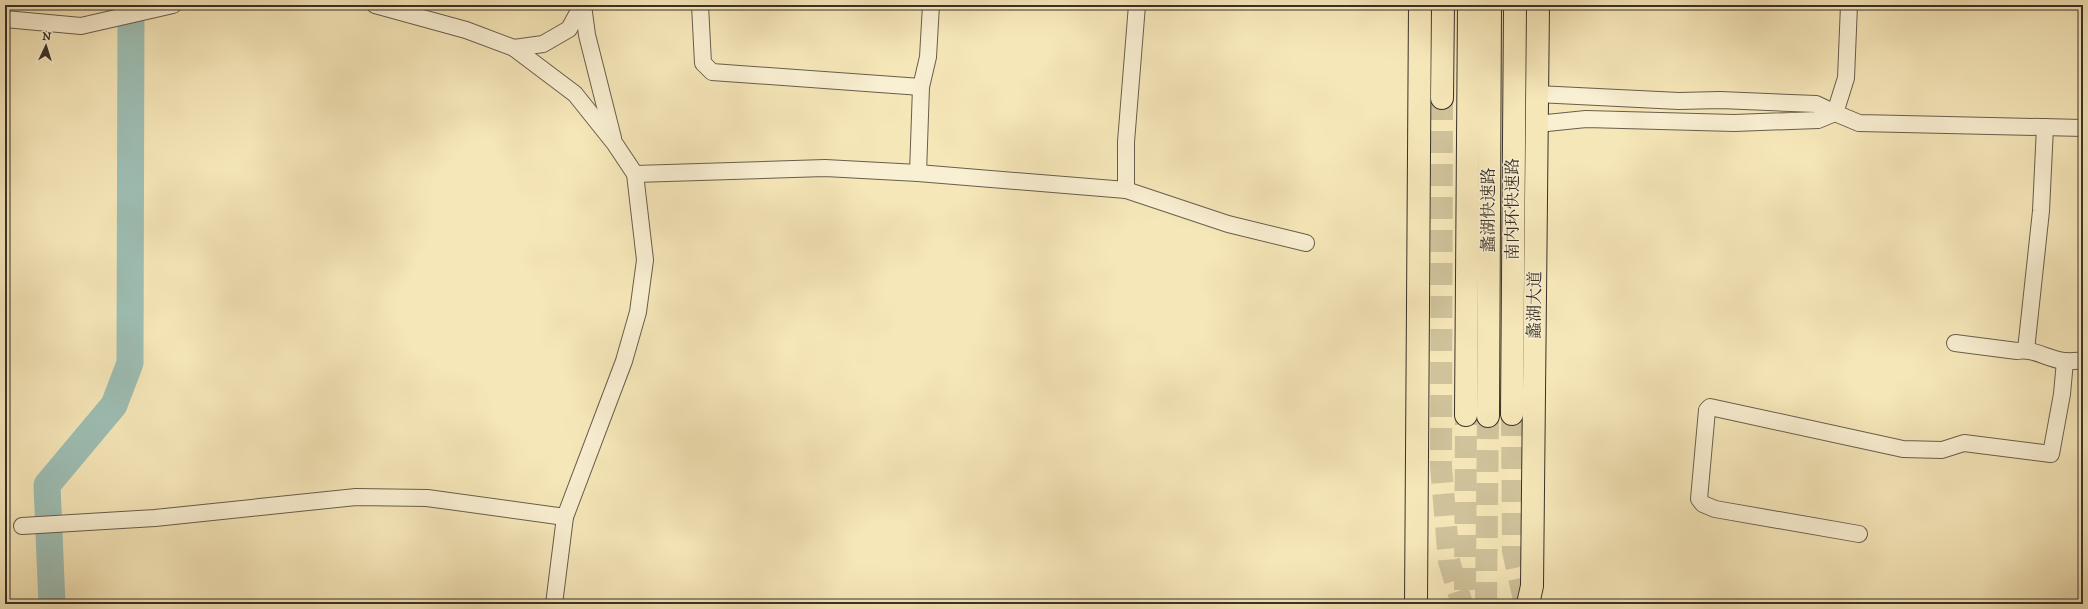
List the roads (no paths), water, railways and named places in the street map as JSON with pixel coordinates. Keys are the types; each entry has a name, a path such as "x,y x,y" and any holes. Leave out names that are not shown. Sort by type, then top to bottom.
{"main road":[{"path":"1416,604 1420,5"},
{"path":"1442,98 1443,5"},
{"name":"蠡湖快速路","path":"1466,415 1468,5"},
{"name":"蠡湖快速路","path":"1488,416 1490,5"},
{"name":"南内环快速路","path":"1512,414 1515,5"},
{"name":"蠡湖大道","path":"1531,598 1538,5"}],"street":[{"path":"5,19 80,26 173,5"},
{"path":"375,5 466,30 514,48 575,94 615,144 635,174 645,260 638,312 624,361 565,517 554,604"},
{"path":"514,48 543,44 569,29 582,5"},
{"path":"582,5 587,35 615,144"},
{"path":"700,5 703,63 712,72 922,87"},
{"path":"918,172 922,87 928,57 932,5"},
{"path":"1126,190 1126,142 1137,5"},
{"path":"1835,113 1846,78 1849,5"},
{"path":"1537,94 1679,101 1720,100 1816,104 1859,123 2083,128"},
{"path":"1536,124 1586,119 1734,123 1818,120 1835,113"},
{"path":"2026,350 2041,211 2045,128"},
{"path":"635,174 825,168 918,172 1126,190 1228,224 1306,243"},
{"path":"1955,343 2017,351 2026,350 2065,361 2083,361"},
{"path":"1859,534 1716,508 1703,504 1699,500 1706,410 1710,406 1903,449 1942,450 1964,444 2051,454 2062,394 2065,361"},
{"path":"22,526 73,524 162,517 356,497 427,498 565,517"}],"waterway":[{"path":"52,604 47,485 114,405 130,363 131,5"}],"tunnel":[{"path":"1442,98 1441,466 1449,561 1462,604"},
{"path":"1512,414 1513,551 1525,604"},
{"path":"1465,590 1466,415"},
{"path":"1486,604 1488,416"}]}
